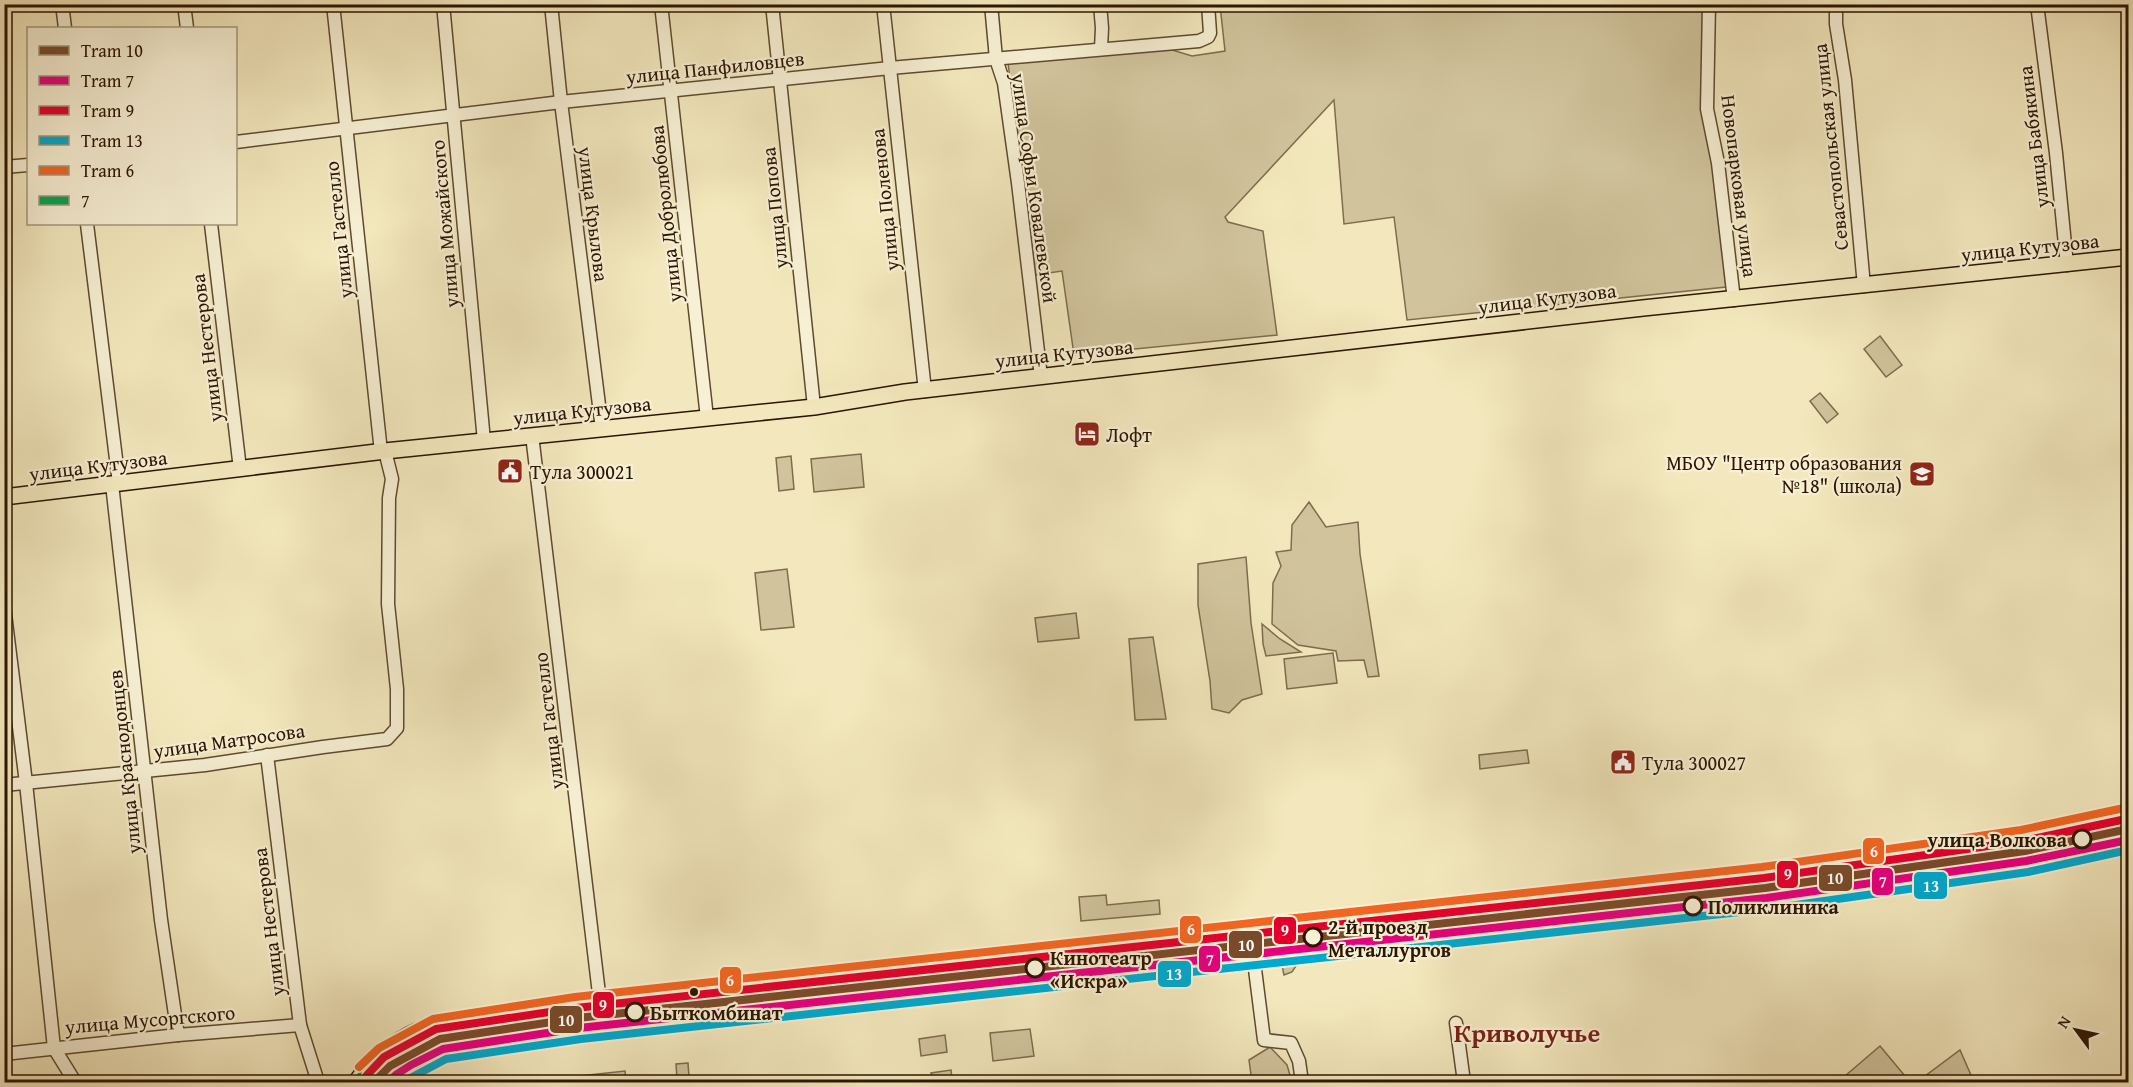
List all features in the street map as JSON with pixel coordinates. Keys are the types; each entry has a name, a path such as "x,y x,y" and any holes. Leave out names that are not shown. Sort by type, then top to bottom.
{"main road":[{"name":"улица Кутузова","path":"4,497 383,451 814,407 1041,377 1643,308 2128,257"},
{"path":"356,1083 376,1060 399,1041 417,1031 482,1017 904,968 1683,884 1879,860 2054,830 2128,814"}],"street":[{"path":"62,4 65,27"},
{"path":"184,4 187,27"},
{"name":"улица Гастелло","path":"333,4 383,451 392,479 389,498 388,604 398,722 397,728 387,740"},
{"name":"улица Можайского","path":"443,4 484,441"},
{"name":"улица Крылова","path":"551,4 602,429"},
{"name":"улица Добролюбова","path":"661,4 707,418"},
{"name":"улица Попова","path":"772,4 814,407"},
{"name":"улица Поленова","path":"884,4 925,391"},
{"name":"улица Софьи Ковалевской","path":"991,4 996,59 1004,82 1041,377"},
{"path":"1100,4 1101,50"},
{"name":"улица Панфиловцев","path":"237,142 561,102 890,68 1199,41 1208,37 1210,33 1208,4"},
{"name":"Новопарковая улица","path":"1709,4 1707,110 1718,163 1734,300"},
{"name":"Севастопольская улица","path":"1836,4 1836,24 1845,80 1864,286"},
{"name":"улица Бабякина","path":"2037,4 2056,153 2067,265"},
{"path":"4,167 27,165"},
{"name":"улица Краснодонцев","path":"87,225 161,920 178,1035"},
{"name":"улица Нестерова","path":"211,225 240,469"},
{"name":"улица Гастелло","path":"532,435 600,1002"},
{"path":"4,606 26,783 54,1048 75,1083"},
{"name":"улица Матросова","path":"4,785 145,771 387,740"},
{"name":"улица Нестерова","path":"267,755 300,1025 316,1082"},
{"path":"1250,930 1264,1040 1291,1043 1299,1061 1302,1083"},
{"path":"1456,1023 1464,1083"},
{"name":"улица Мусоргского","path":"4,1054 178,1035 300,1025"}],"shaded area":[{"path":"1220,5 1704,5 1713,161 1726,287 1407,320 1394,217 1344,224 1334,100 1225,217 1228,222 1263,231 1277,335 1074,355 1062,271 1035,275 1008,63 1169,49 1192,56 1225,51"},
{"path":"1880,336 1902,365 1886,377 1864,349"},
{"path":"1820,393 1838,414 1827,423 1810,401"},
{"path":"861,454 864,487 814,492 811,459"},
{"path":"791,456 794,489 779,491 776,458"},
{"path":"1309,502 1326,527 1358,522 1360,554 1379,676 1368,677 1364,660 1338,661 1336,651 1298,645 1272,624 1273,583 1281,566 1276,552 1291,550 1292,525"},
{"path":"1246,557 1251,623 1262,694 1242,700 1229,713 1212,709 1198,605 1198,564"},
{"path":"787,569 794,627 761,630 755,573"},
{"path":"1076,613 1079,638 1038,642 1035,618"},
{"path":"1262,624 1280,639 1301,652 1266,656"},
{"path":"1153,637 1166,719 1135,720 1129,639"},
{"path":"1333,653 1337,683 1287,689 1284,659"},
{"path":"1527,750 1529,763 1480,769 1479,755"},
{"path":"1106,895 1107,905 1159,900 1160,914 1081,921 1079,897"},
{"path":"1287,958 1296,966 1292,972 1284,975 1281,961"},
{"path":"1030,1029 1034,1056 993,1061 990,1033"},
{"path":"945,1035 947,1052 921,1056 919,1039"},
{"path":"1880,1046 1910,1082 1838,1082"},
{"path":"1270,1047 1287,1065 1292,1082 1252,1082 1249,1060"},
{"path":"1960,1050 1974,1082 1917,1082"},
{"path":"688,1063 689,1077 677,1079 676,1064"},
{"path":"951,1070 952,1078 932,1080 931,1073"},
{"path":"625,1071 626,1082 581,1082 580,1076"}],"tram line":[{"name":"6","path":"359,1067 379,1048 433,1019 575,997 1762,867 2021,830 2124,808"},
{"name":"9","path":"367,1075 384,1057 436,1029 576,1008 1764,878 2023,841 2126,819"},
{"name":"10","path":"374,1082 390,1066 440,1039 578,1018 1765,888 2025,851 2128,829"},
{"name":"7","path":"388,1082 411,1065 443,1049 579,1028 1766,898 2026,861 2128,840"},
{"name":"13","path":"403,1082 446,1059 581,1039 1767,909 2028,872 2128,850"}],"transit line":[{"name":"7","path":"356,1082 383,1053 412,1035 443,1024 482,1017 1140,942 1649,888 1937,850 2128,814"}],"place":[{"name":"Лофт","path":"1087,434"},
{"name":"Тула 300021","path":"510,471"},
{"name":"МБОУ \"Центр образования №18\" (школа)","path":"1922,474"},
{"name":"Тула 300027","path":"1623,762"},
{"name":"улица Волкова","path":"2082,839"},
{"name":"Поликлиника","path":"1693,906"},
{"name":"2-й проезд Металлургов","path":"1313,937"},
{"name":"Кинотеатр «Искра»","path":"1035,968"},
{"name":"Быткомбинат","path":"635,1012"}],"district":[{"name":"Криволучье","path":"1527,1032"}]}
